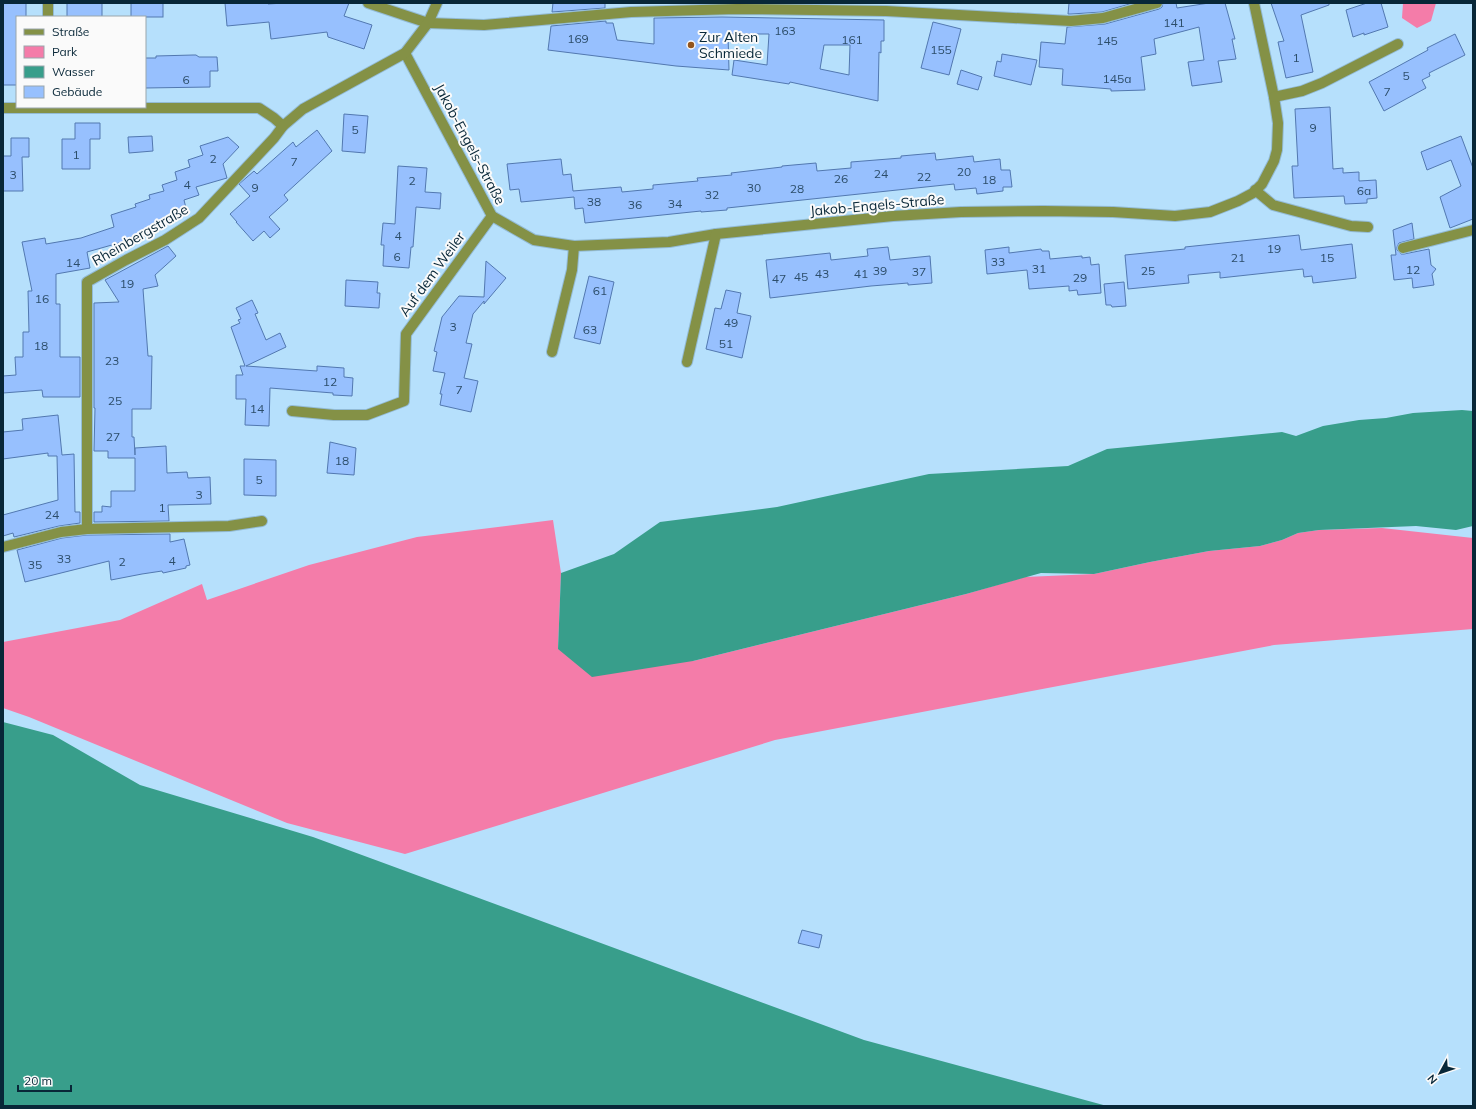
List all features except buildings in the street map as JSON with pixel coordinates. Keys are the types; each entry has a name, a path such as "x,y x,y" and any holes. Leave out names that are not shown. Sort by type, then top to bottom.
{"street":[{"path":"48,3 48,16"},
{"path":"368,3 428,23 484,25 630,12 737,9 886,11 1071,21 1103,18 1157,3"},
{"name":"Rheinbergstraße","path":"87,529 87,282 165,240 198,218 269,144 283,126 303,109 405,53 428,23 436,3"},
{"name":"Jakob-Engels-Straße","path":"405,53 492,216 534,240 574,246 669,242 716,234 893,216 961,212 1113,212 1175,216 1210,212 1238,201 1256,190 1262,184 1270,169 1277,150 1278,124 1274,97 1254,3"},
{"path":"1274,97 1302,91 1315,86 1398,44"},
{"path":"3,108 16,108"},
{"path":"106,108 259,108 283,126"},
{"path":"1256,190 1273,205 1351,226 1368,227"},
{"name":"Auf dem Weiler","path":"292,411 334,415 366,415 404,401 406,334 492,216"},
{"path":"1403,248 1473,230"},
{"path":"687,362 716,234"},
{"path":"552,352 572,270 574,246"},
{"path":"3,547 60,532 87,529 229,526 262,521"}],"green space":[{"path":"1403,3 1436,3 1431,21 1417,28 1402,18"},
{"path":"553,520 561,573 558,649 693,661 966,594 1025,577 1094,574 1209,551 1260,546 1282,540 1298,533 1319,530 1382,528 1473,538 1473,629 1274,645 775,740 405,854 287,823 29,717 3,708 3,642 120,620 202,584 207,600 309,565 417,537"}],"water":[{"path":"1462,410 1473,411 1473,526 1456,530 1416,526 1319,530 1298,533 1282,540 1260,546 1209,551 1094,574 1041,573 966,594 693,661 592,677 558,649 561,573 614,554 660,522 777,507 929,474 1068,466 1107,449 1282,432 1296,436 1323,426 1359,420 1386,418 1413,413"},
{"path":"3,722 53,735 140,785 313,837 864,1040 1107,1106 3,1106"}],"place":[{"name":"Zur Alten Schmiede","path":"691,45"}]}
